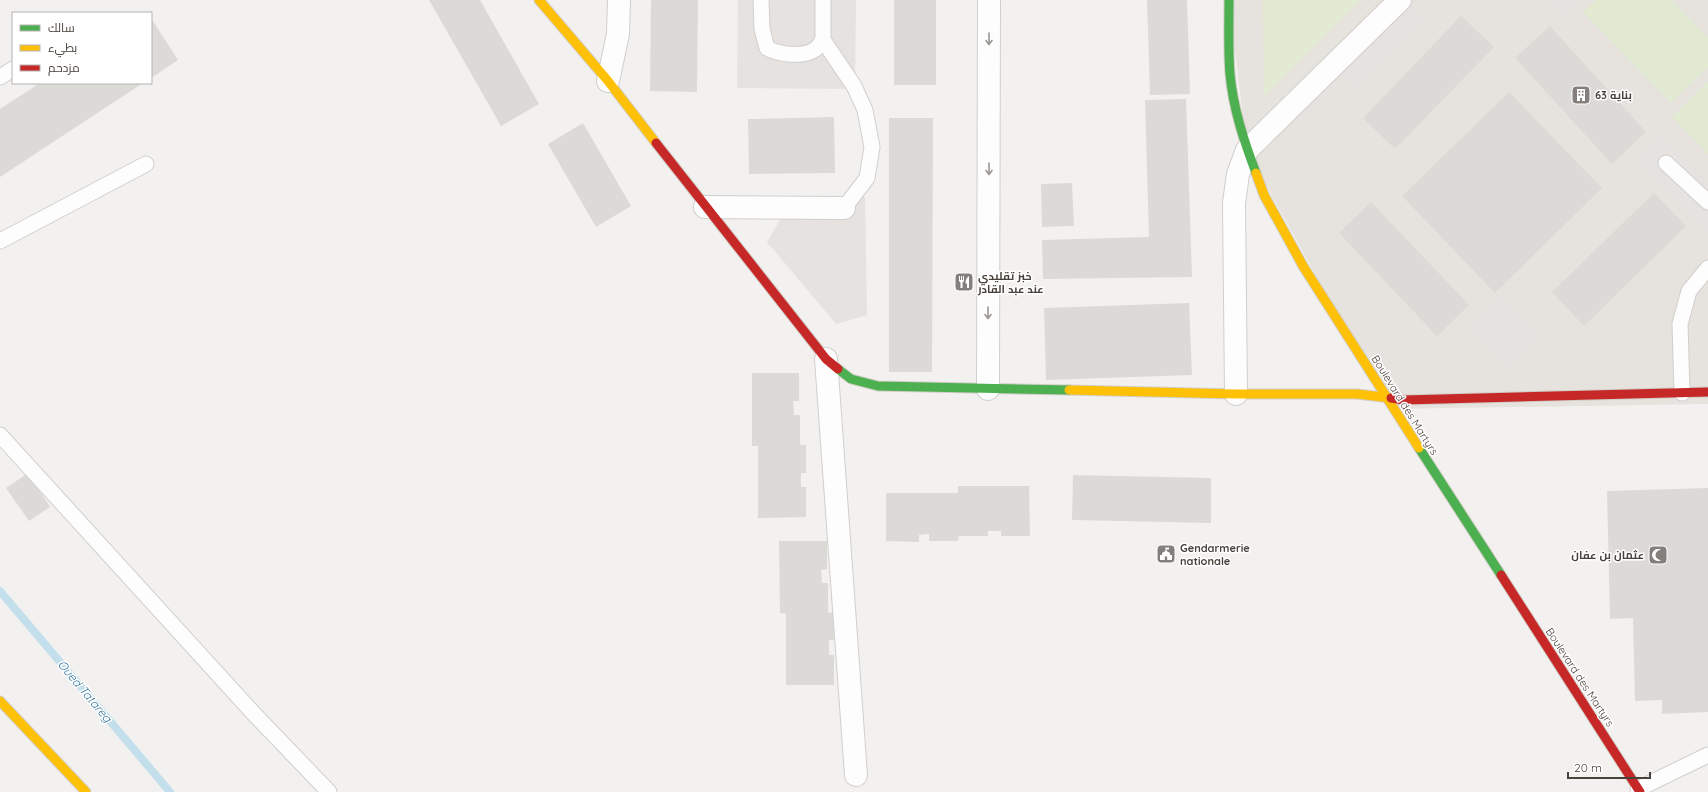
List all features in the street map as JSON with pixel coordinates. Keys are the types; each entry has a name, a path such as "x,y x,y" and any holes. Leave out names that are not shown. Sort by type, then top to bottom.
{"street":[{"path":"539,0 608,81 705,207 826,359 851,379 878,386 1236,394 1357,394 1404,400 1708,392"},
{"path":"608,81 618,34 619,0"},
{"path":"988,389 989,0"},
{"name":"Boulevard des Martyrs","path":"1229,0 1230,74 1236,112 1247,150 1264,195 1303,266 1639,790"},
{"path":"1236,394 1234,203 1238,174 1247,150 1400,0"},
{"path":"705,207 844,208"},
{"path":"826,359 856,775"},
{"path":"0,701 86,792"}],"lane":[{"path":"761,0 762,29 767,48 774,52 806,54 816,49 823,40"},
{"path":"823,0 823,40 854,86 865,110 872,147 867,178 844,208"},
{"path":"0,77 12,70"},
{"path":"1666,163 1708,202"},
{"path":"0,241 146,164"},
{"path":"1682,392 1680,324 1689,291 1708,268"},
{"path":"0,435 255,715 328,792"},
{"path":"1639,790 1708,755"}],"shaded area":[{"path":"738,0 856,0 855,89 737,88"},
{"path":"1229,0 1708,0 1708,404 1390,409 1247,151"},
{"path":"1548,0 1582,0 1564,17"},
{"path":"1413,5 1427,19 1354,90 1340,76"},
{"path":"1660,133 1708,183 1708,238 1632,160"},
{"path":"865,197 867,315 836,324 767,242 793,198"},
{"path":"1502,293 1542,334 1505,370 1465,329"}],"green space":[{"path":"1263,0 1360,0 1264,97"},
{"path":"1596,0 1671,0 1708,38 1708,67 1671,103 1583,12"},
{"path":"1708,81 1708,154 1672,117"}],"building":[{"path":"429,0 480,0 539,104 501,126"},
{"path":"651,0 698,0 697,92 650,91"},
{"path":"894,0 936,0 936,85 894,85"},
{"path":"1147,0 1187,0 1190,94 1150,95"},
{"path":"1461,16 1494,47 1395,149 1363,118"},
{"path":"152,20 178,60 152,77"},
{"name":"بناية 63","path":"1550,26 1646,132 1612,164 1515,58"},
{"path":"38,84 141,84 0,177 0,109"},
{"path":"1509,92 1602,188 1495,293 1402,196"},
{"path":"1186,99 1192,277 1043,279 1042,240 1149,237 1145,100"},
{"path":"834,117 835,173 749,174 748,119"},
{"path":"889,118 933,118 932,372 889,372"},
{"path":"583,123 631,206 596,227 548,144"},
{"path":"1072,183 1074,226 1042,227 1041,184"},
{"path":"1654,193 1686,226 1584,326 1552,292"},
{"path":"1371,202 1469,305 1437,336 1339,233"},
{"path":"1189,303 1192,375 1046,380 1044,308"},
{"path":"752,373 799,373 799,401 793,401 794,415 800,415 800,445 806,445 806,473 801,473 801,487 806,487 806,517 758,518 758,446 752,446"},
{"path":"28,473 50,507 29,521 6,488"},
{"path":"1073,475 1211,478 1211,523 1072,520"},
{"path":"958,486 1029,486 1030,536 1001,536 1001,531 988,531 988,536 959,536 958,541 929,541 929,534 919,535 919,542 886,541 886,493 958,493"},
{"name":"عثمان بن عفان","path":"1708,488 1708,712 1662,714 1662,700 1635,701 1633,618 1610,619 1607,491"},
{"path":"779,541 827,541 827,569 821,570 822,583 828,583 828,613 834,612 834,640 829,640 829,655 834,655 834,685 786,685 786,614 780,613"}],"waterway":[{"name":"Oued Tatareg","path":"0,591 170,792"}],"traffic: fast":[{"path":"1229,0 1229,56 1231,87 1247,149 1256,173"},
{"path":"838,369 851,379 878,386 1069,390"},
{"path":"1419,448 1501,575"}],"traffic: slow":[{"path":"539,0 608,81 656,143"},
{"path":"1256,173 1264,195 1303,266 1419,448"},
{"path":"1069,390 1236,394 1357,394 1391,398"},
{"path":"0,701 86,792"}],"traffic: jam":[{"path":"656,143 826,359 838,369"},
{"path":"1391,398 1404,400 1708,392"},
{"path":"1501,575 1640,792"}],"place":[{"name":"بناية 63","path":"1581,95"},
{"name":"خبز تقليدي عند عبد القادر","path":"964,282"},
{"name":"Gendarmerie nationale","path":"1166,554"},
{"name":"عثمان بن عفان","path":"1658,555"}]}
